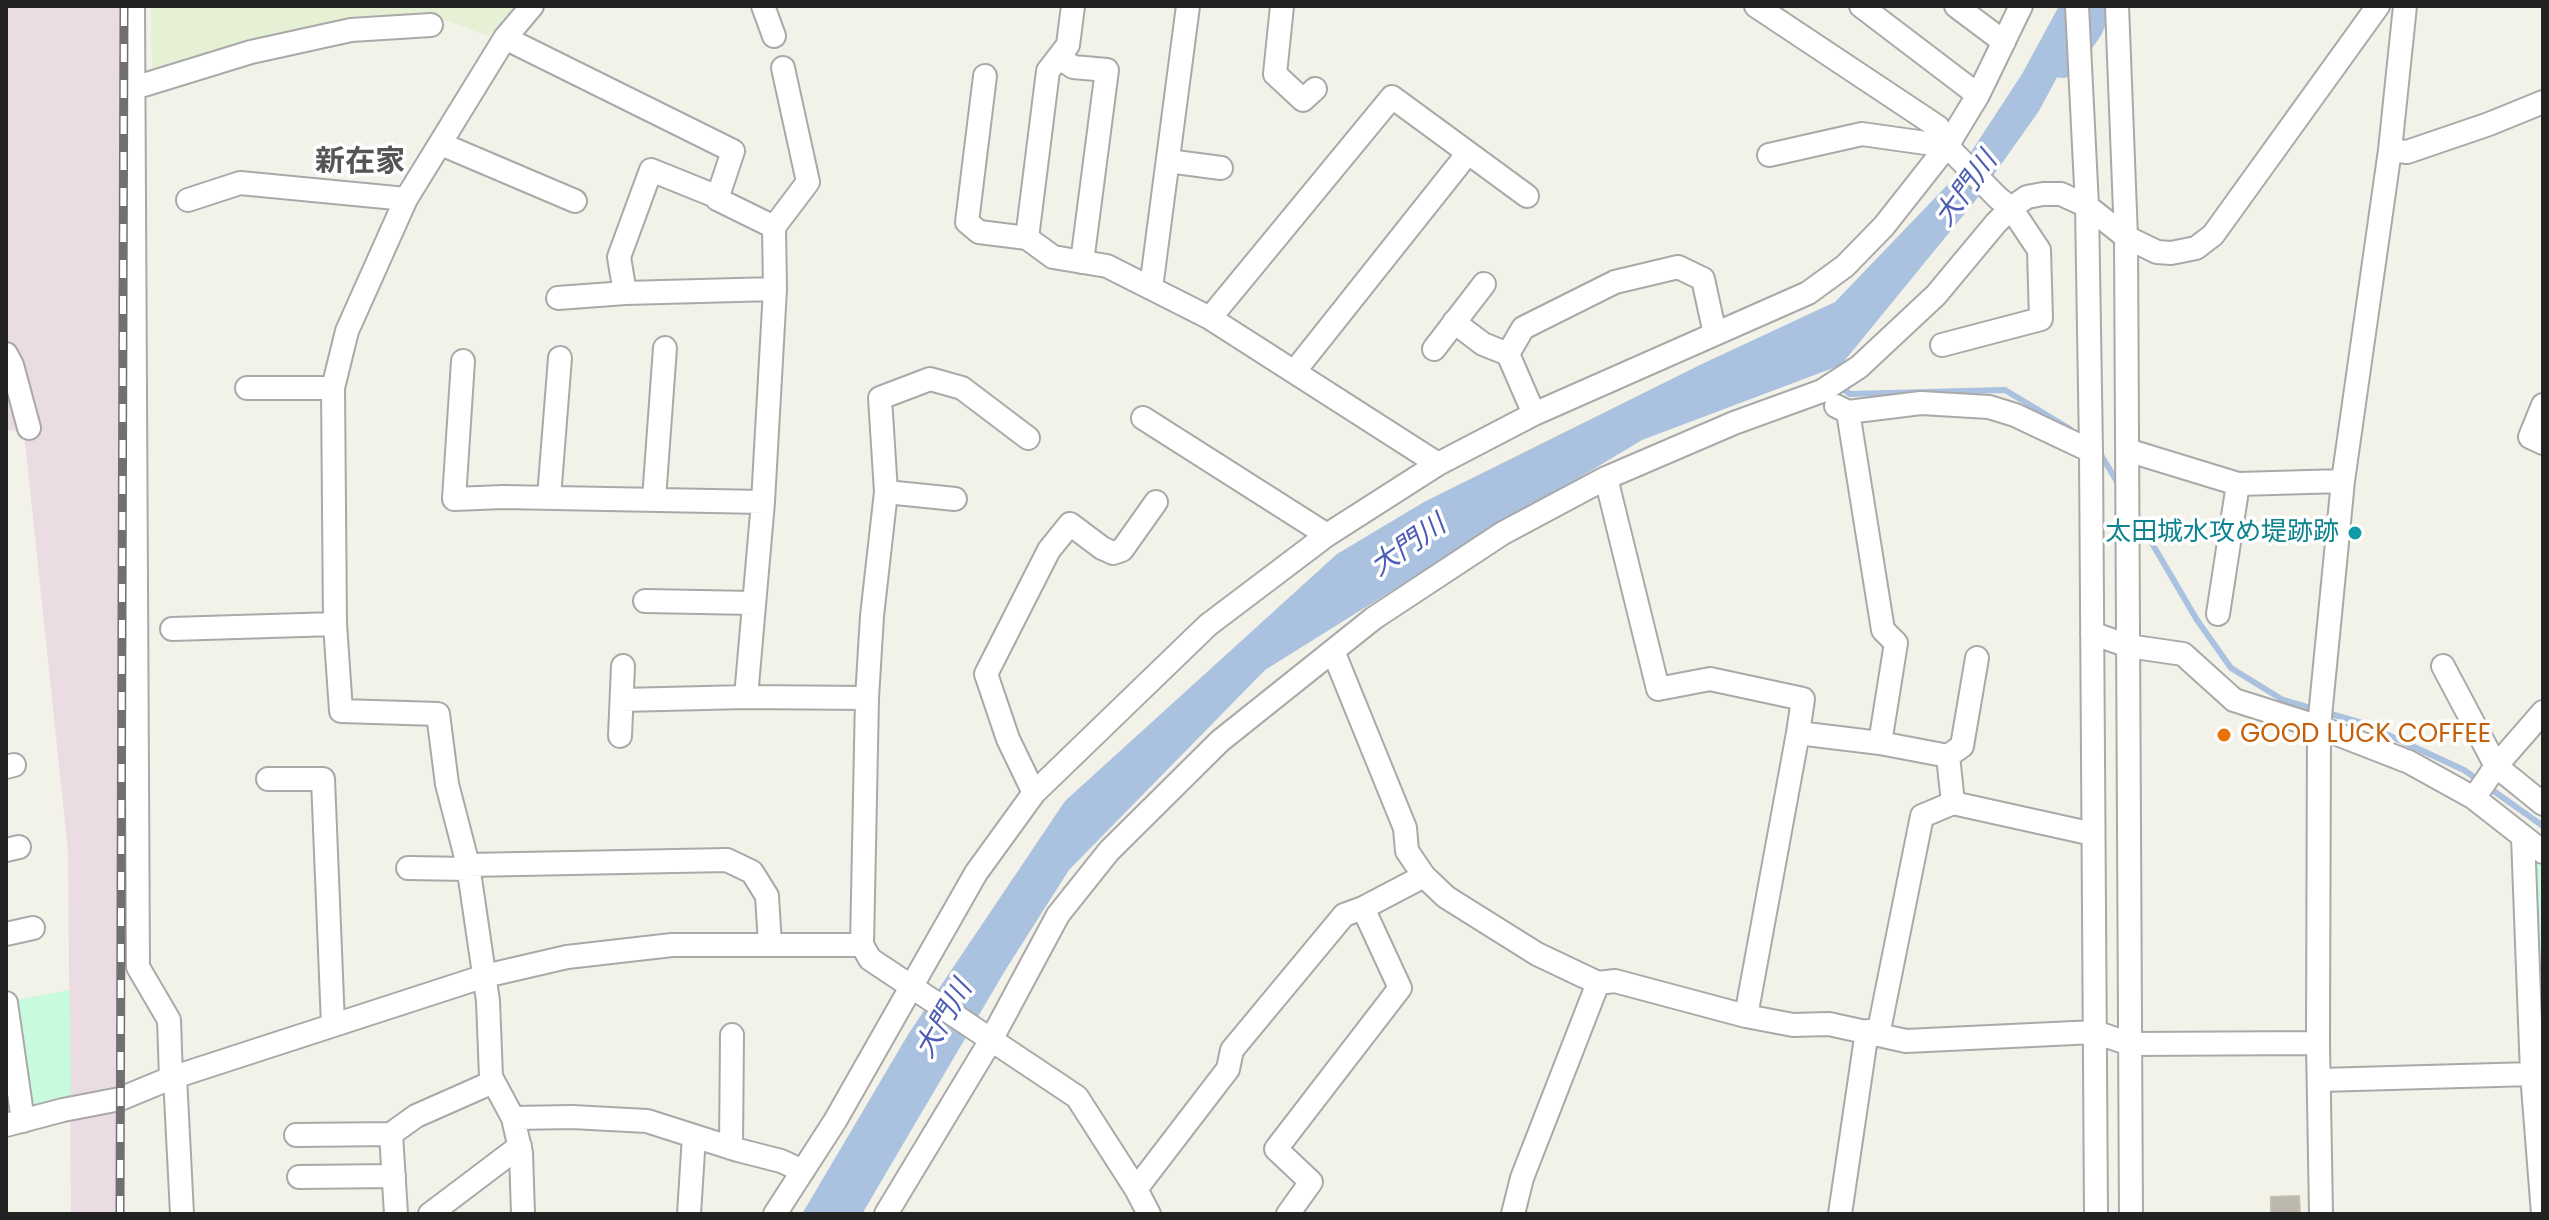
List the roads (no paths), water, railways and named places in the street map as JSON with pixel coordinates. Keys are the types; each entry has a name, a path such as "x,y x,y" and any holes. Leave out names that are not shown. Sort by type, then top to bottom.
{"street":[{"path":"133,6 138,967 169,1020 182,1214"},
{"path":"523,1214 520,1146 513,1118 491,1077 485,976 468,867 447,784 438,714 341,711 335,624 333,388 347,331 406,199 505,38 532,6"},
{"path":"763,6 774,36"},
{"path":"1027,238 1048,71 1068,45 1073,6"},
{"path":"1151,288 1188,6"},
{"path":"1282,6 1275,74 1303,100 1315,89"},
{"path":"1861,6 1978,95"},
{"path":"1956,6 2004,42"},
{"path":"775,1214 915,989 976,873 1034,793 1208,625 1327,535 1438,464 1534,414 1808,293 1845,266 1884,226 1950,148 2021,6"},
{"path":"2077,6 2087,206 2091,451 2096,1214"},
{"path":"2117,6 2126,237 2131,1214"},
{"path":"886,1214 1058,915 1109,851 1220,741 1374,618 1503,533 1606,478 1734,423 1822,391 1859,367 1936,295 2005,203 2043,194 2061,194 2087,206 2145,248 2171,253 2196,248 2213,235 2378,6"},
{"path":"2321,1214 2319,727 2343,481 2390,150 2405,6"},
{"path":"1762,8 1938,127 1950,148 2005,203 2039,250 2041,319 1942,345"},
{"path":"134,88 251,52 351,30 431,25"},
{"path":"505,38 733,151 718,197"},
{"path":"1059,57 1073,67 1107,70 1082,262"},
{"path":"746,697 763,502 775,289 774,227 808,182 783,68"},
{"path":"985,76 967,222 979,232 1027,238 1053,257 1107,266 1210,318 1438,464"},
{"path":"1210,318 1392,97 1527,196"},
{"path":"2390,150 2407,152 2543,102"},
{"path":"1769,155 1862,134 1899,137 1950,148"},
{"path":"441,144 575,201"},
{"path":"1294,372 1468,153"},
{"path":"1168,161 1221,168"},
{"path":"625,293 619,257 651,170 718,197 774,227"},
{"path":"188,200 240,183 406,199"},
{"path":"1508,354 1523,328 1615,282 1678,267 1703,279 1715,334"},
{"path":"1434,349 1484,284"},
{"path":"558,298 775,289"},
{"path":"1454,322 1483,344 1508,354 1534,414"},
{"path":"654,499 665,348"},
{"path":"6,354 12,365 29,428"},
{"path":"549,497 560,358"},
{"path":"463,361 454,499 549,497 763,502"},
{"path":"1028,438 962,388 930,379 880,398 886,492 872,616 867,698 862,945 870,959 1077,1097 1149,1214"},
{"path":"247,388 333,388"},
{"path":"1822,391 1833,404 1848,412 1921,403 1989,407 2015,415 2091,451"},
{"path":"2543,405 2530,437 2543,443"},
{"path":"1848,412 1883,630 1896,643 1880,743"},
{"path":"1143,418 1327,535"},
{"path":"2127,450 2238,484 2343,481"},
{"path":"1606,478 1658,689 1710,679 1803,699 1746,1016"},
{"path":"2218,614 2238,484"},
{"path":"886,492 955,499"},
{"path":"1034,793 1008,739 986,674 1049,550 1070,524 1113,553 1122,550 1156,502"},
{"path":"645,601 754,603"},
{"path":"172,629 335,624"},
{"path":"2092,633 2128,646 2183,654 2234,700 2319,727 2409,762 2474,798 2543,852"},
{"path":"1333,651 1405,828 1407,851 1424,876 1446,897 1537,954 1598,983 1615,981 1746,1016 1793,1025 1829,1024 1906,1041 2095,1032 2130,1044 2318,1043"},
{"path":"1798,733 1880,743 1948,756 1962,746 1977,658"},
{"path":"620,736 623,666"},
{"path":"2443,666 2496,766 2543,804"},
{"path":"622,700 867,698"},
{"path":"2474,798 2496,766 2543,712"},
{"path":"1948,756 1953,803"},
{"path":"268,779 323,779 333,1025"},
{"path":"1840,1214 1872,1033 1922,816 1953,803 2093,834"},
{"path":"2523,837 2532,1074 2543,1214"},
{"path":"408,868 727,860 752,872 767,896 770,944"},
{"path":"1136,1189 1228,1069 1232,1050 1344,915 1424,876"},
{"path":"1288,1214 1311,1182 1276,1149 1400,988 1363,908"},
{"path":"6,934 33,928"},
{"path":"6,1003 15,1123 120,1099 173,1078 485,976 567,957 672,945 862,945"},
{"path":"1513,1214 1522,1178 1598,983"},
{"path":"731,1148 732,1035"},
{"path":"2320,1080 2532,1074"},
{"path":"296,1135 391,1134 416,1116 493,1082"},
{"path":"513,1118 647,1121 781,1161 803,1171"},
{"path":"391,1134 396,1214"},
{"path":"689,1214 694,1136"},
{"path":"430,1214 520,1146"},
{"path":"299,1177 394,1176"}],"water":[{"path":"2059,6 2095,6 2039,111 1975,201 1841,365 1642,440 1265,670 1069,870 1006,969 862,1214 802,1214 909,1033 1065,801 1337,554 1424,502 1704,363 1835,302 1954,178 2022,74"}],"waterway":[{"name":"大門川","path":"2062,60 2085,27 2095,6"},
{"path":"1839,386 1850,394 2005,390 2070,429"},
{"path":"2098,450 2119,485"},
{"path":"2136,516 2197,620 2231,668 2283,700 2362,723 2464,770 2543,826"}],"railway":[{"path":"120,1214 124,6"}],"place":[{"name":"太田城水攻め堤跡跡","path":"2355,533"},
{"name":"GOOD LUCK COFFEE","path":"2224,735"}],"district":[{"name":"新在家","path":"360,163"}]}
